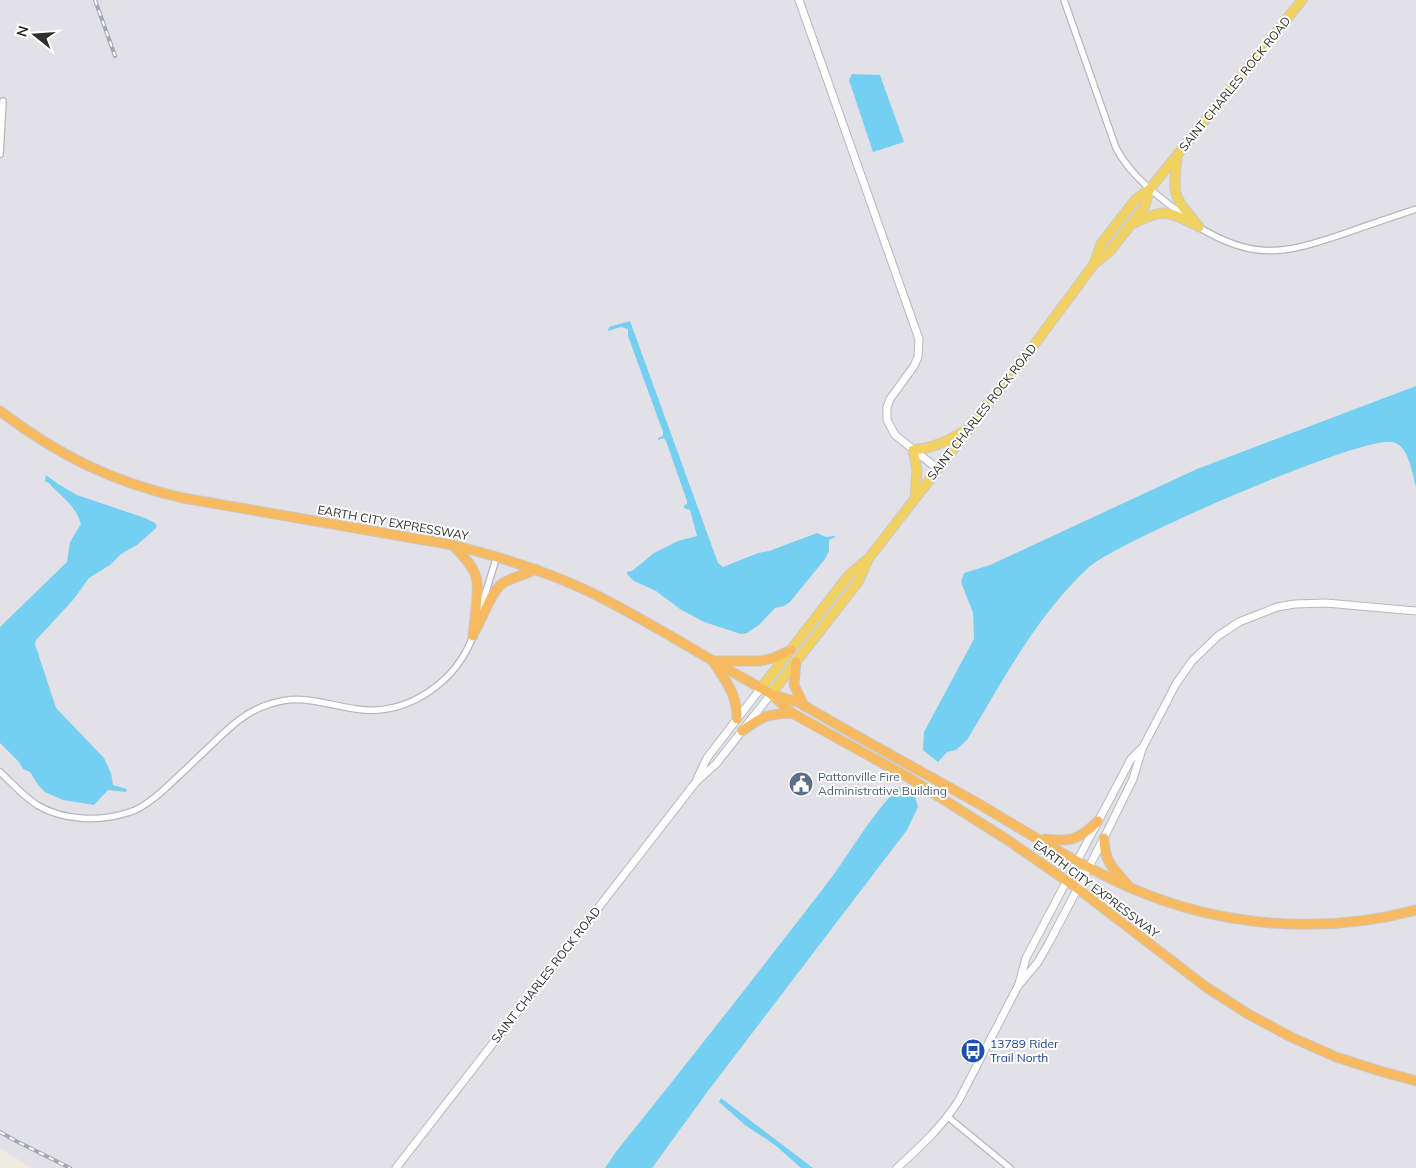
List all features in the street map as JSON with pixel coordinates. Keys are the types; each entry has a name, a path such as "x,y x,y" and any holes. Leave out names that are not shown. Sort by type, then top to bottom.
{"highway":[{"name":"EARTH CITY EXPRESSWAY","path":"0,411 56,450 91,468 146,489 198,501 453,545 536,569 606,600 771,694 792,713 953,804 1077,888 1206,987 1248,1014 1291,1037 1336,1057 1416,1081"},
{"path":"453,545 476,576 478,587 473,636"},
{"path":"473,636 493,594 501,584 536,569"},
{"path":"713,661 761,662 791,650"},
{"path":"713,661 733,692 736,700 737,719"},
{"path":"796,662 793,675 794,686 804,706"},
{"name":"EARTH CITY EXPRESSWAY","path":"771,694 798,702 1077,860 1130,888 1165,901 1236,919 1276,924 1309,925 1358,922 1416,910"},
{"path":"742,731 764,716 792,713"},
{"path":"1038,838 1073,839 1081,836 1098,821"},
{"path":"1104,838 1104,851 1109,864 1130,888"}],"main road":[{"name":"SAINT CHARLES ROCK ROAD","path":"1094,264 1101,244 1136,199 1149,190 1302,0"},
{"path":"1177,156 1174,183 1175,195 1177,201 1199,227"},
{"name":"SAINT CHARLES ROCK ROAD","path":"761,688 849,575 869,558 1094,264 1110,251 1132,224 1145,206 1149,190"},
{"path":"1132,224 1156,214 1168,212 1199,227"},
{"path":"915,499 917,470 912,450 940,445 971,427"},
{"name":"SAINT CHARLES ROCK ROAD","path":"771,694 858,582 869,558"}],"street":[{"path":"799,0 917,330 919,347 914,366 890,399 887,407 887,420 895,435 938,469"},
{"path":"1064,0 1116,148 1122,160 1149,190 1199,227 1241,246 1278,251 1304,247 1416,209"},
{"path":"0,154 4,101"},
{"path":"0,772 29,800 39,806 60,815 81,819 107,818 131,812 146,804 237,720 254,710 272,703 294,699 316,700 370,711 404,705 422,697 458,666 473,636 496,556"},
{"path":"1018,986 1038,962 1104,838 1132,778 1142,749 1183,672 1218,636 1240,622 1277,607 1311,602 1416,611"},
{"name":"SAINT CHARLES ROCK ROAD","path":"696,782 708,758 761,688"},
{"name":"SAINT CHARLES ROCK ROAD","path":"396,1168 696,782 716,764 771,694"},
{"path":"897,1168 929,1139 948,1117 958,1100 1018,986 1026,958 1077,860 1131,759 1142,749"},
{"path":"948,1117 1010,1168"}],"shaded area":[{"path":"0,0 1416,0 1416,1168 32,1168 0,1148"}],"water":[{"path":"852,74 880,75 904,142 873,152 849,80"},
{"path":"630,321 718,563 723,567 817,533 826,537 835,536 829,540 829,551 825,559 790,602 775,608 759,625 747,633 741,634 704,622 680,609 656,591 634,581 627,574 627,572 632,571 654,553 678,541 697,536 690,510 684,508 687,501 666,441 664,438 658,440 658,438 663,436 663,432 628,336 628,329 621,327 608,331 609,327"},
{"path":"1416,386 1416,487 1409,460 1398,444 1392,442 1371,445 1335,455 1289,472 1189,515 1109,554 1089,567 1053,606 1022,649 967,740 956,750 947,752 938,762 923,750 924,732 974,639 973,613 961,582 964,573 990,565 1197,469"},
{"path":"46,475 77,495 145,518 157,526 137,545 121,554 110,565 89,578 73,600 36,640 35,644 56,708 104,758 111,773 113,785 127,789 126,792 108,790 94,805 63,800 45,792 30,772 23,769 19,762 0,743 0,627 67,562 70,542 81,524 71,506 45,481"},
{"path":"900,787 914,793 918,807 907,830 708,1091 652,1168 605,1168 832,877 879,810"},
{"path":"721,1098 813,1168 801,1168 775,1145 745,1125 719,1102"}],"railway":[{"path":"95,0 115,56"},
{"path":"0,1132 70,1168"}],"place":[{"name":"Pattonville Fire Administrative Building","path":"801,784"},
{"name":"13789 Rider Trail North","path":"973,1051"}]}
